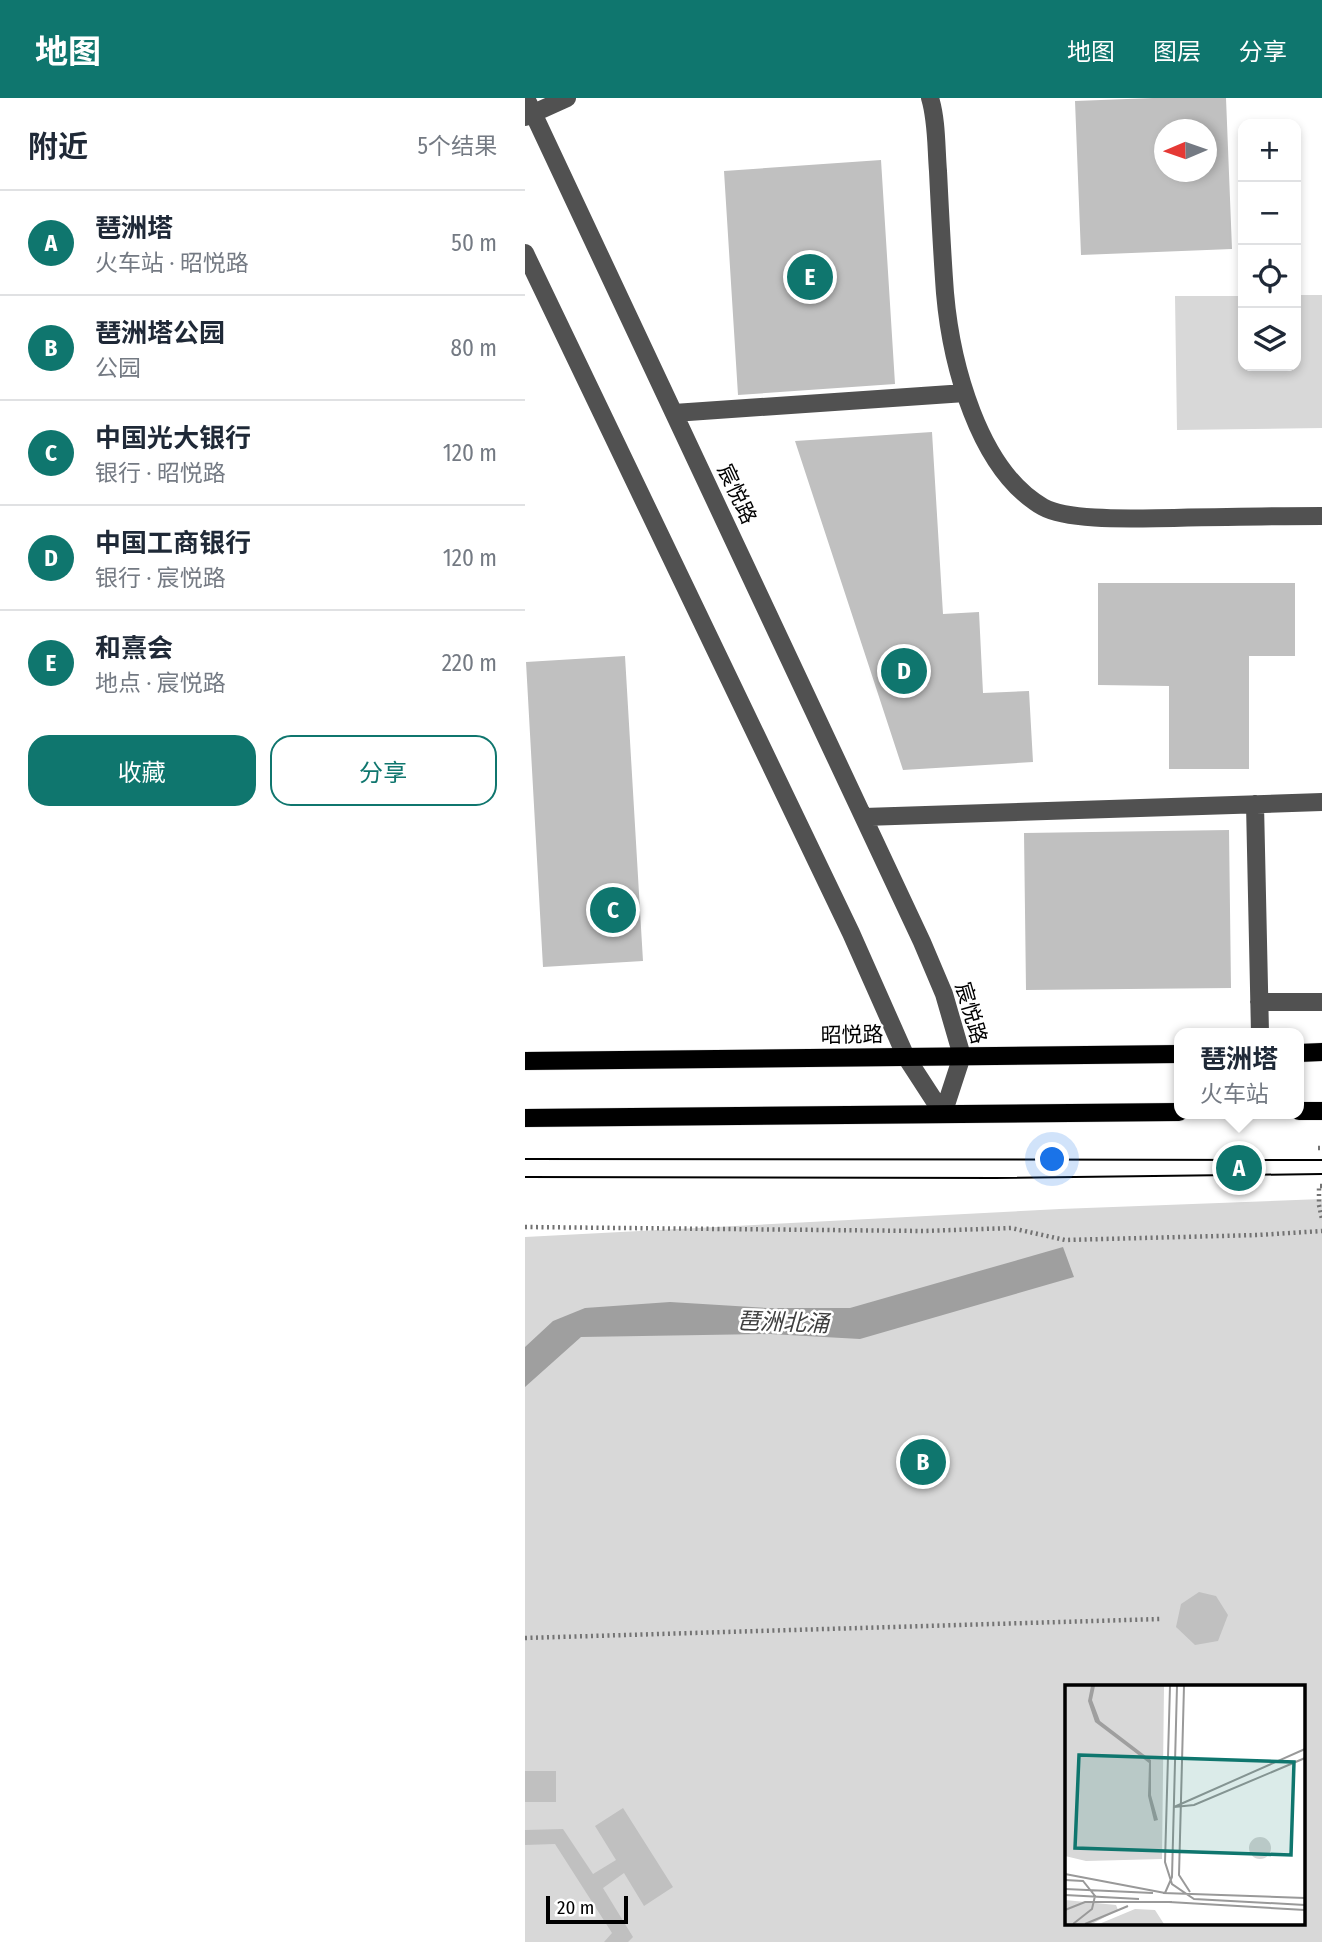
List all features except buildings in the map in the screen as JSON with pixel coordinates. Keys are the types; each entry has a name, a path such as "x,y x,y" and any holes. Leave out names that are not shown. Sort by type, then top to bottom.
{"main road":[{"path":"1304,1053 1322,1052"},
{"name":"昭悦路","path":"525,1061 1174,1054"},
{"path":"1304,1111 1322,1111"},
{"path":"525,1118 1174,1112"}],"street":[{"path":"528,109 567,98"},
{"path":"930,98 949,327 959,377 985,439 1015,487 1045,509 1085,517 1322,516"},
{"name":"宸悦路","path":"528,109 674,413 931,962 952,1018 962,1056 943,1114"},
{"path":"525,253 851,933 907,1057 943,1114"},
{"path":"674,413 965,393"},
{"path":"864,817 1322,802"},
{"path":"1255,804 1260,1028"},
{"path":"1259,1002 1322,1002"}],"path":[{"path":"1322,1186 1319,1186 1319,1205 1322,1219"},
{"path":"525,1227 923,1231 1011,1228 1065,1240 1322,1231"},
{"path":"525,1638 1160,1619"}],"shaded area":[{"path":"1301,295 1322,295 1322,428 1177,430 1175,296 1238,296 1238,371 1301,371"},
{"path":"1322,1199 1322,1942 525,1942 525,1237 1060,1209"}],"water":[{"name":"琶洲北涌","path":"1063,1247 1074,1277 860,1339 770,1334 581,1337 525,1387 525,1347 553,1321 585,1308 670,1302 768,1308 850,1308"}],"tram line":[{"path":"525,1159 1322,1160"},
{"path":"525,1177 995,1178 1322,1174"}],"place":[{"name":"和熹会","path":"810,277"},
{"name":"中国工商银行","path":"904,671"},
{"name":"中国光大银行","path":"613,910"},
{"name":"琶洲塔","path":"1239,1168"},
{"name":"琶洲塔公园","path":"923,1462"}]}
